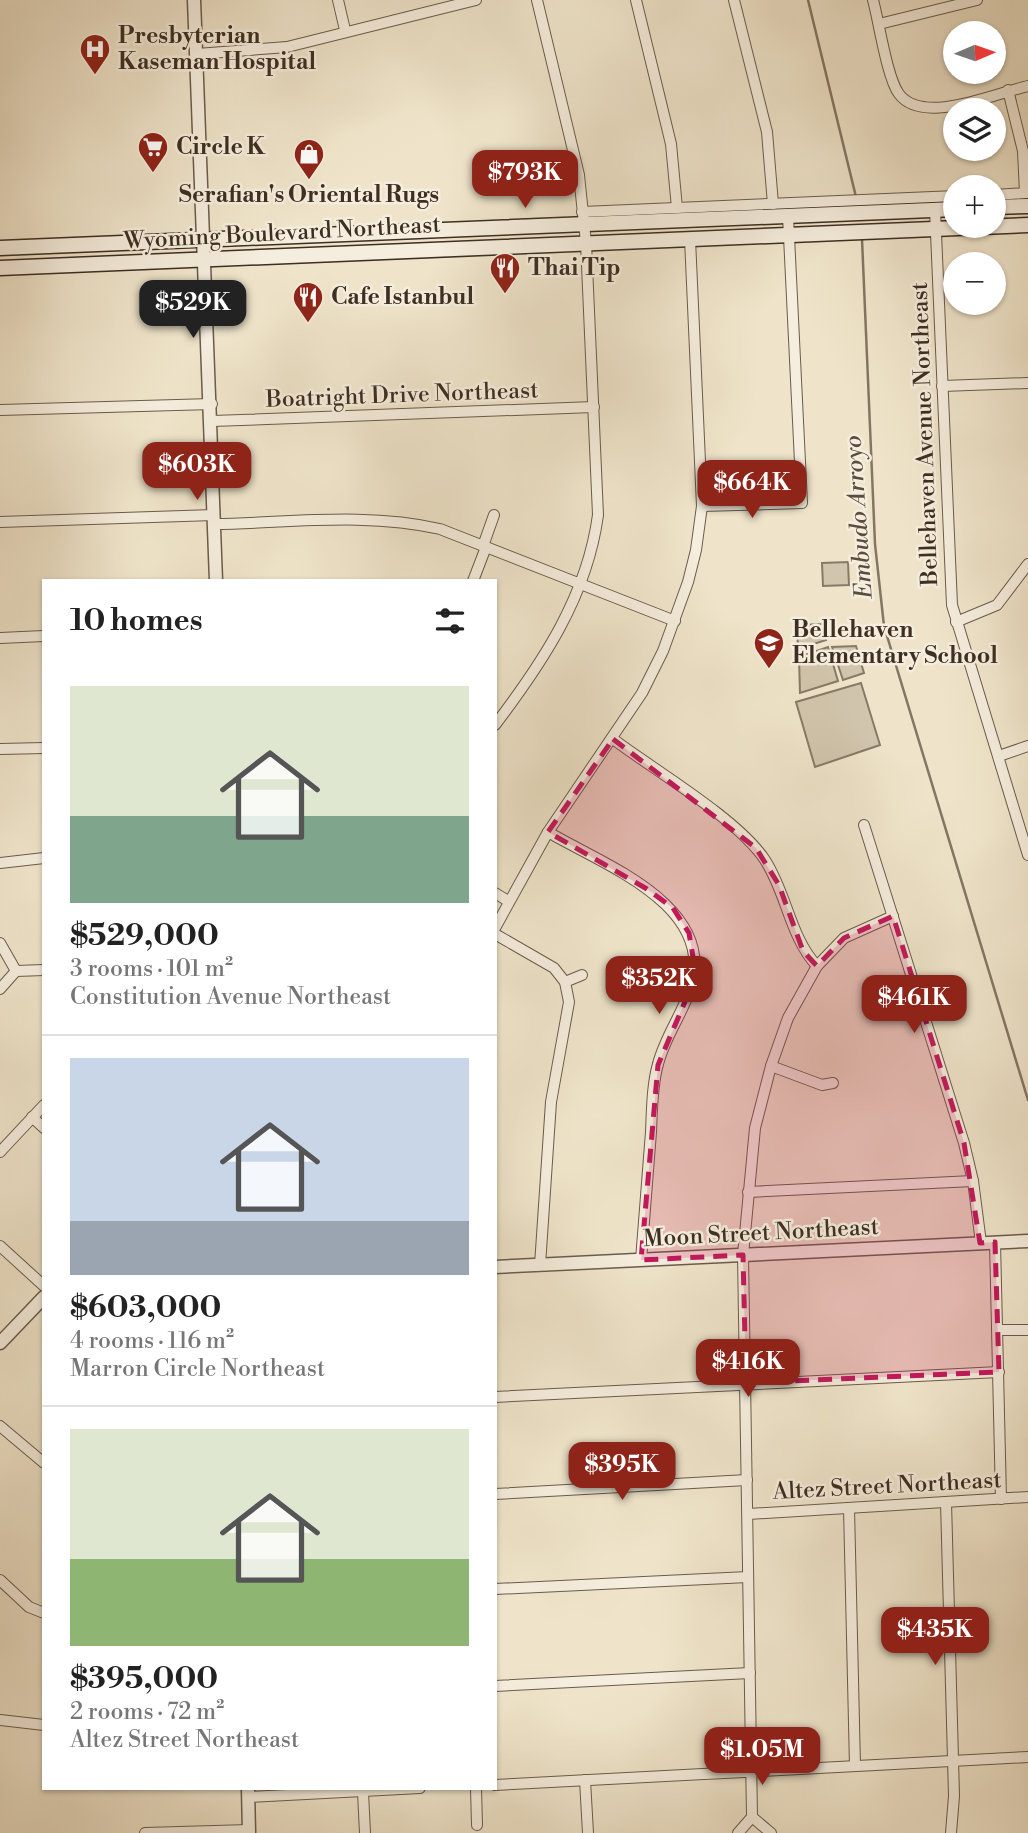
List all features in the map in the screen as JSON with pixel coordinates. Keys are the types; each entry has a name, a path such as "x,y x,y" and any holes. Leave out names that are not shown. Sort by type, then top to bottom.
{"main road":[{"path":"1006,203 1027,197"},
{"name":"Wyoming Boulevard Northeast","path":"0,248 584,218 788,216 845,207 943,209"},
{"name":"Wyoming Boulevard Northeast","path":"0,268 1028,225"}],"street":[{"path":"194,0 212,404 216,579"},
{"path":"338,0 345,30"},
{"path":"197,54 287,47 439,4 476,0"},
{"path":"497,722 554,644 595,540 598,516 584,218 576,155 537,0"},
{"path":"636,0 671,144 677,208"},
{"path":"734,0 767,132 773,204"},
{"path":"873,0 899,94 911,104 939,109 1028,86"},
{"path":"879,24 977,0"},
{"path":"1006,196 1027,197 1023,151 1008,90"},
{"path":"877,206 943,198"},
{"path":"584,218 677,208 773,204 845,207"},
{"name":"Bellehaven Avenue Northeast","path":"935,209 951,589 956,622 1028,855"},
{"path":"702,506 802,503 788,216"},
{"path":"497,924 548,832 612,739 651,676 675,621 696,550 702,506 690,239"},
{"path":"942,386 1028,383"},
{"path":"0,410 212,404"},
{"name":"Boatright Drive Northeast","path":"212,421 594,407"},
{"path":"474,579 494,515"},
{"path":"0,523 214,519 376,520 440,529 675,621"},
{"path":"956,622 997,605 1028,564"},
{"path":"0,638 42,636"},
{"path":"612,739 709,809 756,848 779,885 803,951 817,966"},
{"path":"999,756 1028,747"},
{"path":"0,749 42,748"},
{"path":"864,825 973,1181 981,1243"},
{"path":"548,832 647,889 673,908 689,933 694,963 690,990 671,1026 657,1065 641,1260"},
{"path":"0,863 42,858"},
{"path":"497,894 508,901"},
{"path":"738,1833 752,1817 743,1255 755,1128 771,1066 788,1018 817,966 844,938 892,916"},
{"path":"497,935 554,968 565,982 569,1002 568,1019 557,1056 551,1102 540,1265"},
{"path":"0,943 16,971"},
{"path":"0,989 16,971 42,970"},
{"path":"565,982 582,975"},
{"path":"771,1066 822,1085 833,1083"},
{"path":"0,1152 42,1107"},
{"path":"32,1117 42,1126"},
{"path":"748,1192 973,1181"},
{"name":"Moon Street Northeast","path":"497,1267 1028,1241"},
{"path":"995,1242 1001,1499"},
{"path":"0,1246 42,1284"},
{"path":"0,1343 42,1299"},
{"path":"998,1329 1028,1330"},
{"path":"497,1397 999,1372"},
{"path":"0,1426 42,1463"},
{"name":"Altez Street Northeast","path":"497,1494 747,1480"},
{"name":"Altez Street Northeast","path":"748,1514 1028,1497"},
{"path":"946,1502 953,1761 951,1833"},
{"path":"849,1508 855,1766"},
{"path":"497,1589 748,1577"},
{"path":"0,1580 29,1608 42,1612"},
{"path":"497,1686 750,1673"},
{"path":"0,1720 42,1725"},
{"path":"497,1785 1028,1757"},
{"path":"585,1780 588,1833"},
{"path":"145,1833 249,1831 248,1793 392,1790"},
{"path":"476,1790 477,1825"},
{"path":"363,1792 365,1833"},
{"path":"752,1817 771,1833"}],"highlighted area":[{"path":"613,739 756,848 779,885 803,951 817,966 844,938 893,916 964,1143 980,1243 995,1242 999,1372 746,1383 743,1255 641,1260 658,1065 690,990 694,963 689,933 673,908 647,889 548,832"}],"shaded area":[{"path":"848,562 849,585 823,586 822,563"},
{"path":"825,624 826,640 798,649 797,625"},
{"path":"856,646 864,673 843,680 832,647"},
{"path":"828,647 838,681 800,693 799,657"},
{"path":"861,683 880,745 815,767 796,702"}],"waterway":[{"name":"Embudo Arroyo","path":"808,0 856,197"},
{"name":"Embudo Arroyo","path":"862,239 875,544 884,626 1028,1100"}],"place":[{"name":"Presbyterian Kaseman Hospital","path":"95,76"},
{"name":"Circle K","path":"153,174"},
{"name":"Serafian's Oriental Rugs","path":"309,181"},
{"name":"Thai Tip","path":"505,295"},
{"name":"Cafe Istanbul","path":"308,324"},
{"name":"Bellehaven Elementary School","path":"769,670"}]}
